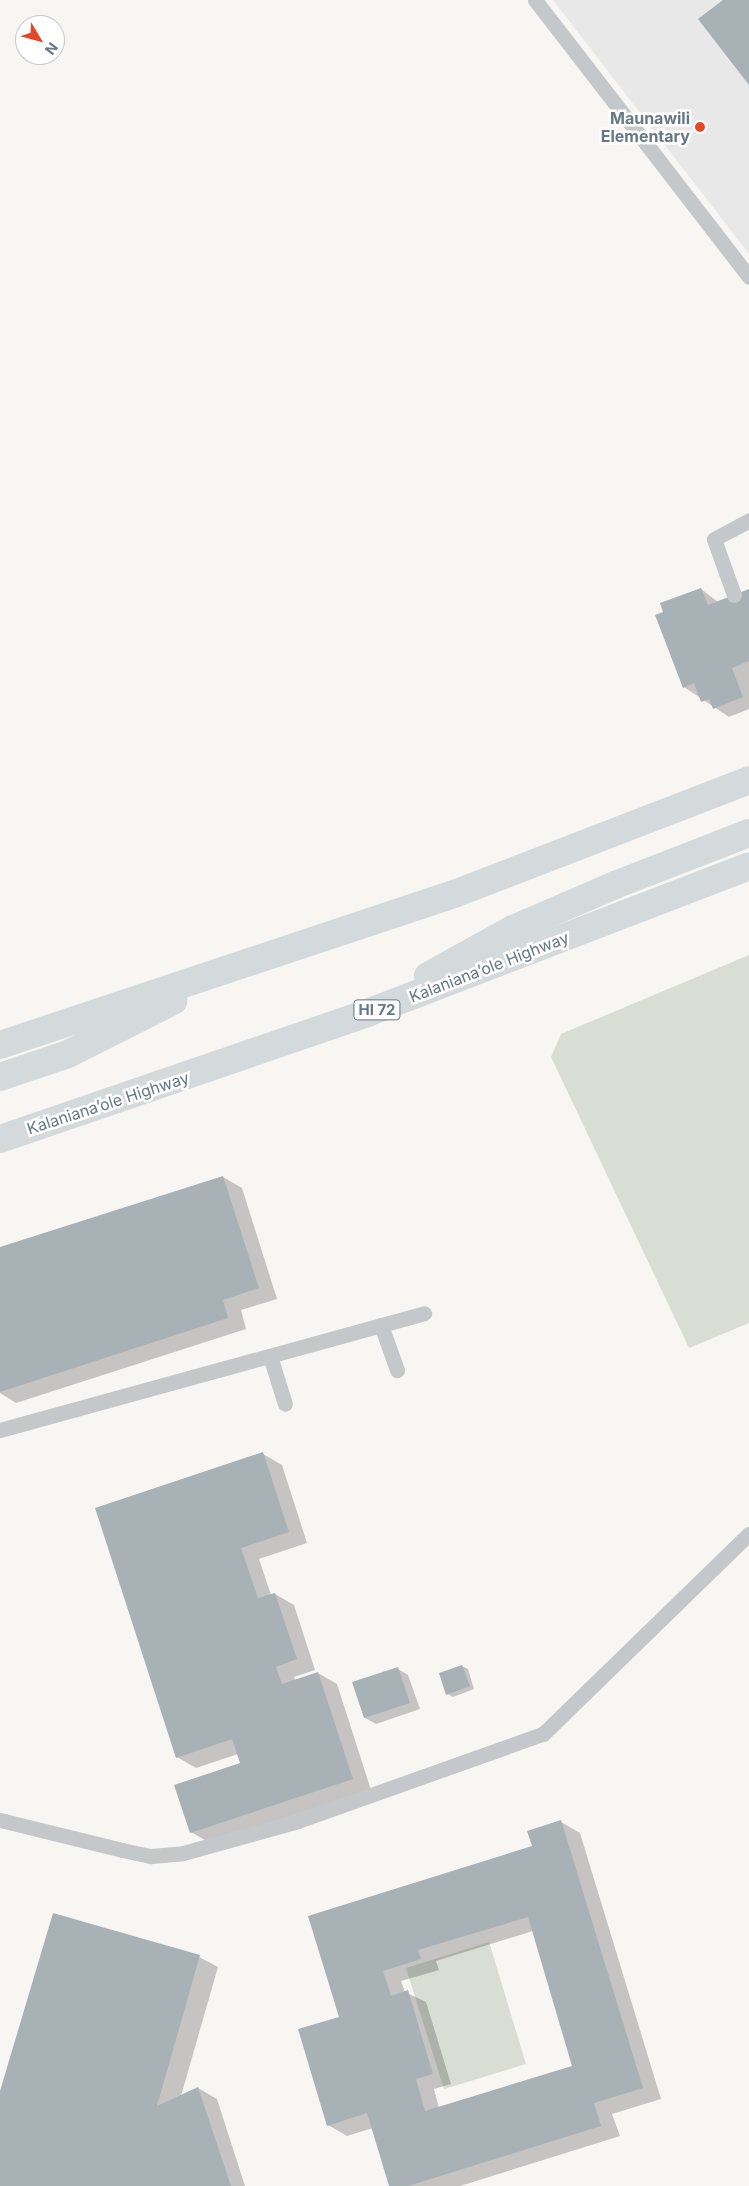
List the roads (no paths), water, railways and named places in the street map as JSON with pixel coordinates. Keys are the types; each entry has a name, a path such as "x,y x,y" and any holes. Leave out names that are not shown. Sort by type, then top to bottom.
{"main road":[{"path":"0,1044 13,1036 454,894 749,780"},
{"path":"367,1014 450,963 513,929 615,885 749,833"},
{"name":"Kalaniana’ole Highway","path":"0,1139 367,1014 749,866"},
{"path":"0,1076 68,1054 257,959"}],"lane":[{"path":"535,0 749,277"},
{"path":"734,595 714,538 749,520"},
{"path":"0,1430 424,1313"},
{"path":"381,1325 397,1370"},
{"path":"270,1356 285,1404"},
{"path":"0,1820 141,1854 183,1853 298,1821 543,1734 749,1534"}],"place":[{"name":"Maunawili Elementary","path":"700,127"}]}
